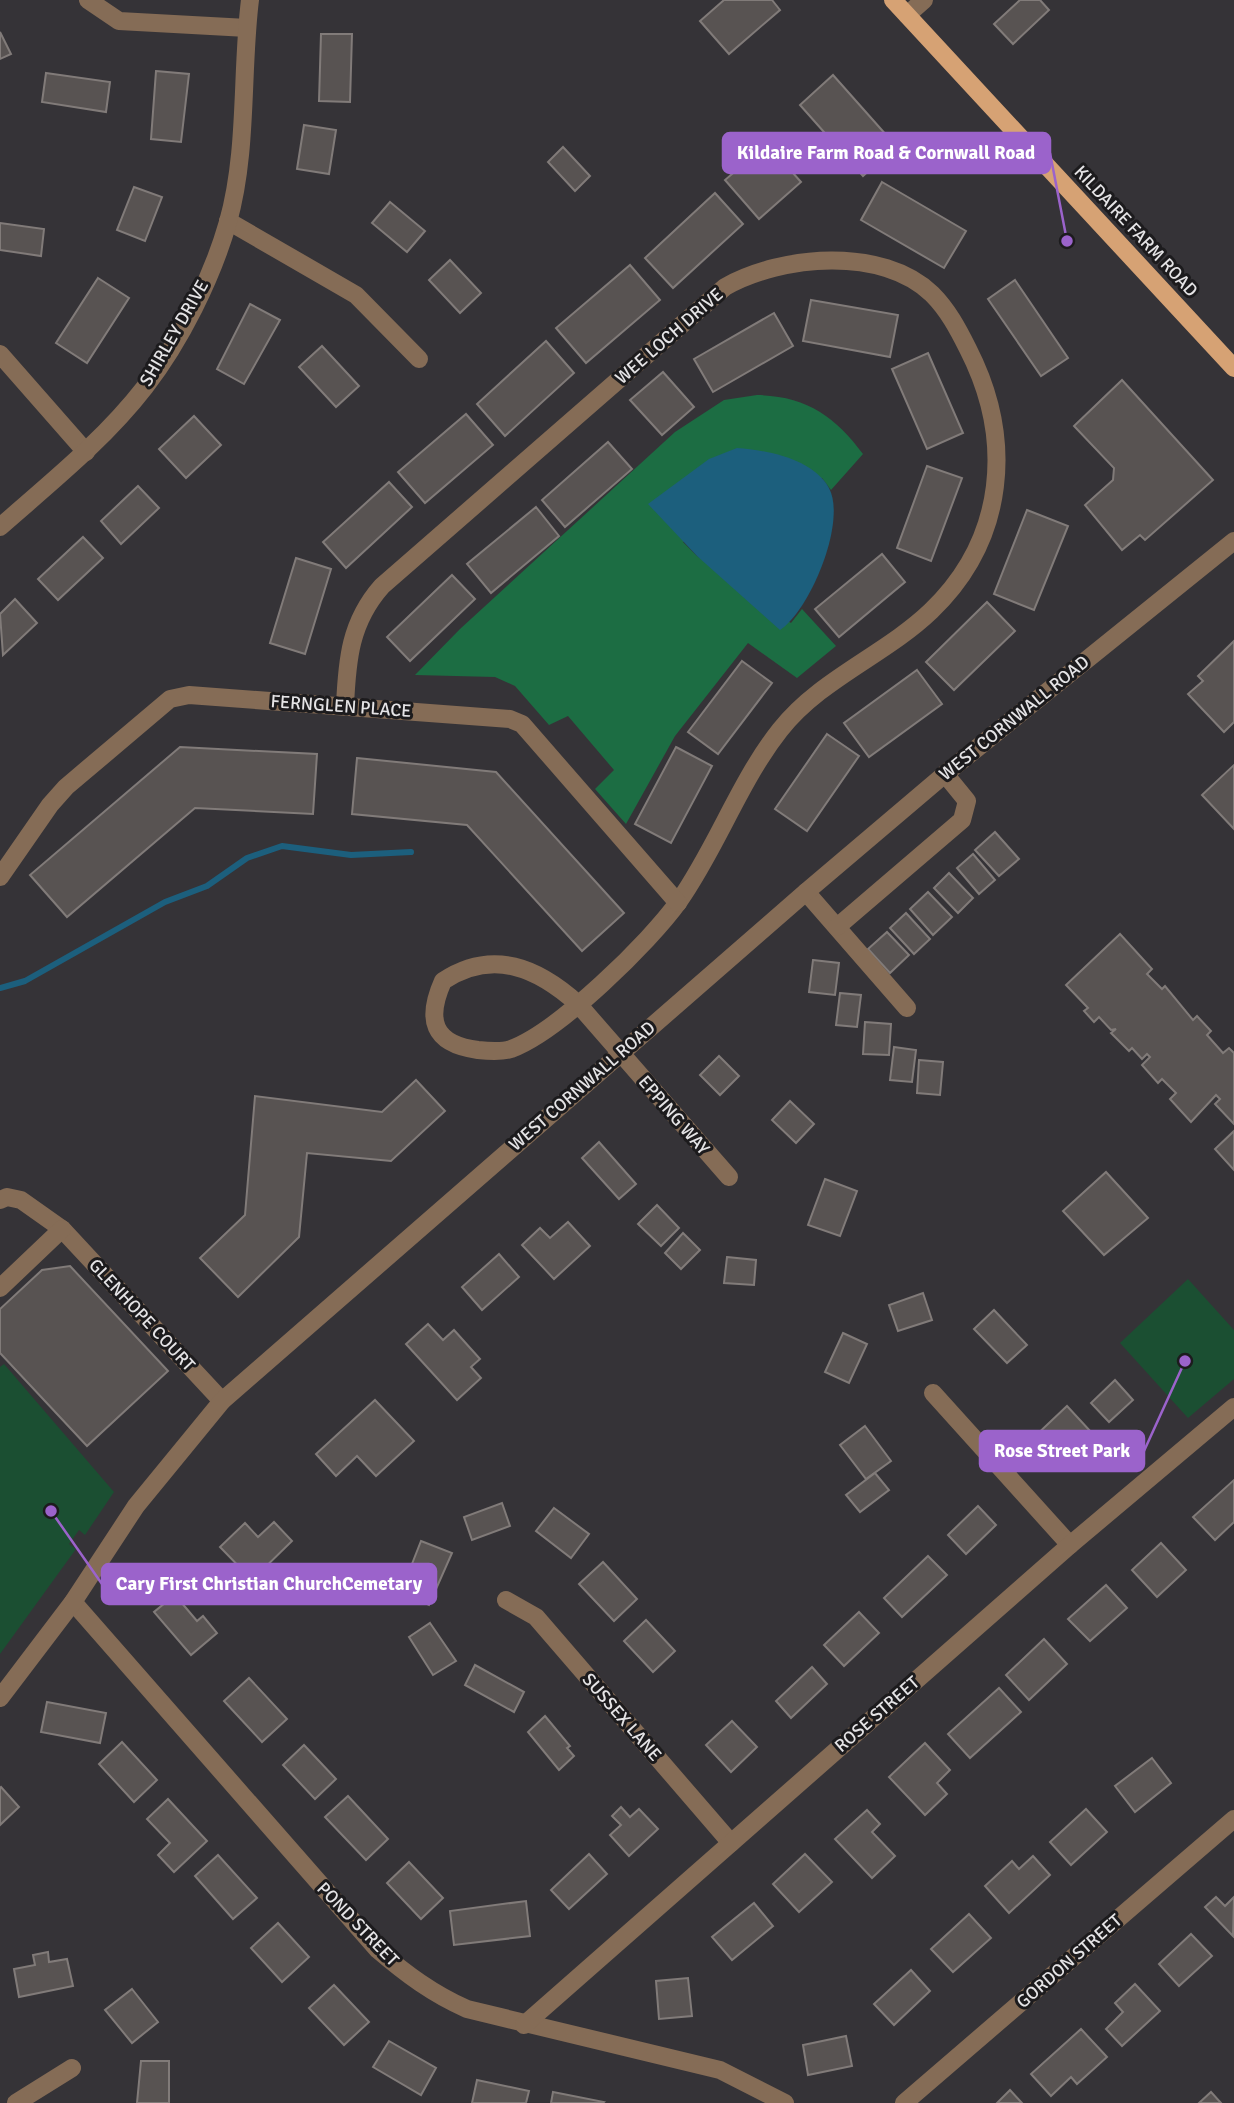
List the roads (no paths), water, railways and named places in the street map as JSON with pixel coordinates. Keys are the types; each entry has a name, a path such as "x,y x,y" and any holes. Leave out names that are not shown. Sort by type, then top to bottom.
{"main road":[{"name":"KILDAIRE FARM ROAD","path":"893,0 1234,368"}],"street":[{"path":"88,0 119,22 247,28"},
{"name":"SHIRLEY DRIVE","path":"0,527 86,452 146,387 202,290 228,221 238,165 250,0"},
{"path":"907,15 924,0"},
{"path":"228,221 356,295 419,359"},
{"name":"WEE LOCH DRIVE","path":"345,706 349,646 361,613 382,586 726,287 742,278 778,267 861,262 882,266 916,281 953,321 981,374 992,407 997,466 985,525 960,575 932,609 816,695 781,729 761,757 678,903 644,941 578,1004 531,1040 507,1051 479,1050 448,1040 436,1030 432,1017 443,981 478,964 519,966 552,980 578,1004"},
{"path":"0,354 86,452"},
{"name":"WEST CORNWALL ROAD","path":"0,1698 73,1602 136,1506 222,1401 806,892 945,774 1234,541"},
{"name":"FERNGLEN PLACE","path":"0,877 58,796 170,699 189,695 510,719 522,724 678,903"},
{"path":"837,927 962,820 967,802 945,774"},
{"path":"806,892 907,1008"},
{"name":"EPPING WAY","path":"578,1004 729,1177"},
{"name":"GLENHOPE COURT","path":"0,1199 7,1197 21,1200 62,1229 222,1401"},
{"path":"0,1288 62,1229"},
{"path":"933,1393 1070,1545"},
{"name":"ROSE STREET","path":"524,2025 1070,1545 1234,1408"},
{"name":"SUSSEX LANE","path":"506,1600 536,1617 731,1843"},
{"name":"POND STREET","path":"73,1602 378,1950 438,1996 467,2009 524,2025 720,2070 785,2103"},
{"name":"GORDON STREET","path":"904,2103 1234,1819"},
{"path":"16,2103 72,2068"}],"water":[{"path":"737,448 775,454 801,463 822,478 829,488 833,503 833,522 822,564 803,604 780,630 697,556 648,504 709,459"}],"waterway":[{"path":"0,988 25,981 165,902 207,886 247,858 282,846 351,855 411,852"}],"place":[{"name":"Kildaire Farm Road & Cornwall Road","path":"1067,241"},
{"name":"Rose Street Park","path":"1185,1361"},
{"name":"Cary First Christian ChurchCemetary","path":"51,1511"}]}
